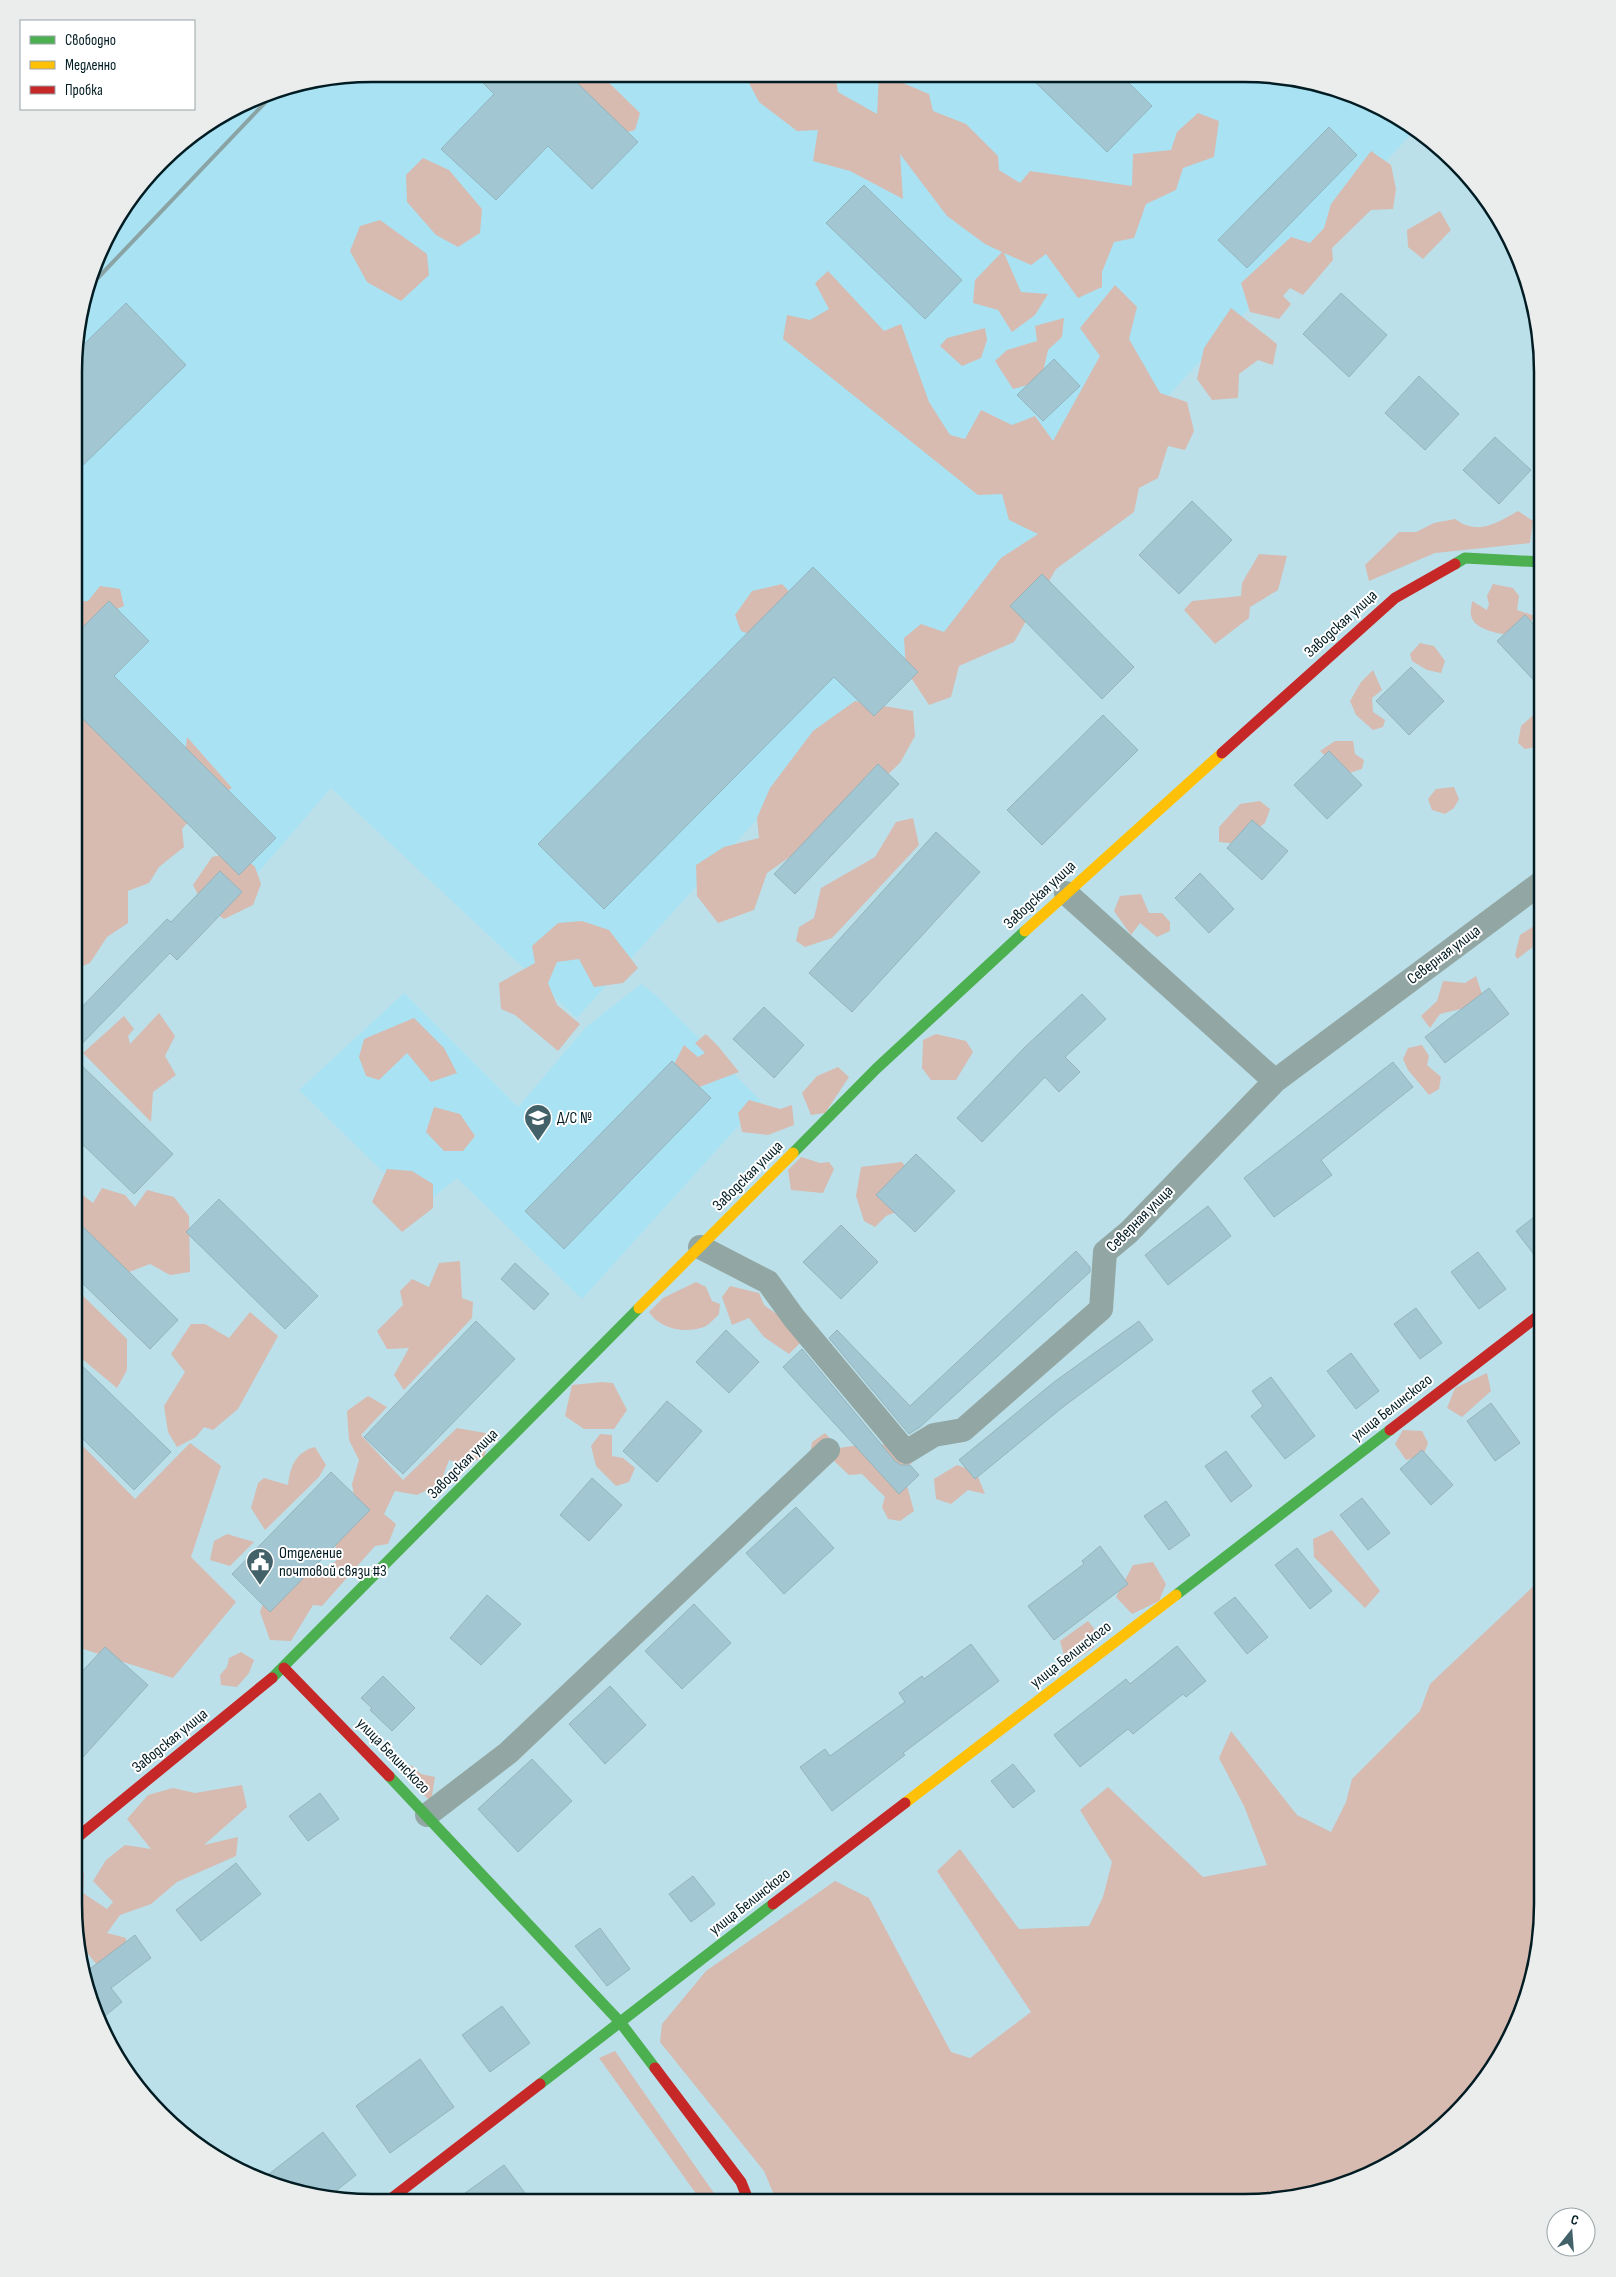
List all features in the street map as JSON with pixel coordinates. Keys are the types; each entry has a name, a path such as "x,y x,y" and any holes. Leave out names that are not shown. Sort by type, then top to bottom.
{"street":[{"name":"Заводская улица","path":"82,1833 284,1668 876,1069 1066,893 1395,598 1465,558 1534,562"},
{"name":"Северная улица","path":"700,1247 768,1282 794,1318 906,1452 934,1435 963,1430 1101,1309 1105,1252 1129,1232 1275,1081 1534,888"},
{"path":"1066,893 1275,1081"},
{"name":"улица Белинского","path":"397,2194 1534,1319"},
{"path":"427,1815 508,1753 828,1450"},
{"name":"улица Белинского","path":"284,1668 427,1815 620,2022 741,2182 746,2194"}],"shaded area":[{"path":"373,82 1243,82 1300,88 1337,98 1372,112 1410,135 1047,526 918,672 873,719 859,707 577,1018 331,788 249,883 87,723 82,729 82,373 85,335 92,298 112,244 142,196 167,167 196,142 244,112 298,92 335,85"},
{"path":"567,82 608,82 640,113 635,130 620,134"},
{"path":"836,82 838,92 877,114 879,82 901,82 929,94 933,111 966,124 998,156 999,170 1020,183 1030,171 1132,186 1133,154 1171,150 1177,132 1198,113 1219,121 1214,157 1183,168 1176,190 1146,204 1134,238 1114,242 1102,272 1102,287 1078,298 1046,254 1031,265 1004,253 1021,292 1048,294 1035,315 1012,332 998,310 973,303 975,280 1002,252 985,244 947,216 900,154 903,199 850,171 813,161 818,130 797,131 759,102 749,83 720,83"},
{"path":"1371,151 1391,165 1396,189 1393,209 1371,210 1332,248 1333,260 1303,295 1290,288 1283,296 1291,304 1279,319 1250,312 1241,283 1291,237 1310,243 1324,228 1331,204"},
{"path":"423,158 449,170 482,209 480,233 458,247 436,235 407,202 406,175"},
{"path":"1440,211 1451,230 1423,259 1408,247 1407,230"},
{"path":"380,220 427,254 429,275 401,301 367,282 350,251 360,226"},
{"path":"828,271 884,331 901,324 929,402 950,435 965,439 981,410 1012,425 1035,416 1053,441 1100,356 1080,328 1115,285 1137,307 1129,339 1160,393 1187,402 1194,431 1185,450 1168,446 1158,478 1139,488 1134,512 1056,569 1014,642 959,666 951,697 929,705 906,670 904,638 921,624 944,632 1001,558 1038,534 1009,520 1002,494 978,495 783,339 787,315 810,320 829,309 815,283"},
{"path":"1231,308 1277,344 1273,365 1258,360 1239,374 1238,398 1212,400 1197,379 1204,348"},
{"path":"1064,318 1062,337 1048,350 1041,381 1013,389 995,361 1007,350 1037,341 1035,326"},
{"path":"985,328 987,340 981,358 962,366 940,346 947,338"},
{"path":"1518,511 1533,521 1530,543 1435,553 1369,581 1365,565 1399,532 1416,532 1434,523 1455,519 1472,527 1487,526 1503,520"},
{"path":"1259,554 1287,556 1278,590 1250,607 1249,618 1215,644 1184,610 1192,601 1241,596 1242,583"},
{"path":"782,584 798,601 763,639 741,631 735,615 752,591"},
{"path":"1493,584 1513,588 1519,596 1517,610 1534,616 1534,617 1526,628 1516,636 1482,628 1473,620 1471,612 1472,601 1487,610 1489,604 1487,596"},
{"path":"100,586 120,589 124,606 104,615 82,635 82,602 88,601"},
{"path":"1420,643 1434,646 1445,661 1441,673 1427,670 1412,661 1410,654"},
{"path":"1373,670 1382,690 1372,698 1373,712 1385,720 1383,727 1373,730 1356,715 1350,701 1361,682"},
{"path":"855,701 913,711 915,736 900,763 828,830 767,873 754,910 718,923 697,896 696,865 724,847 759,838 757,818 770,788 813,731"},
{"path":"82,710 183,776 187,737 232,788 200,808 182,829 184,847 159,867 149,883 128,891 128,923 107,937 90,963 82,966"},
{"path":"1534,715 1534,747 1525,749 1518,743 1521,726"},
{"path":"1335,741 1353,741 1355,754 1364,760 1362,769 1346,774 1320,751"},
{"path":"1454,787 1459,799 1454,808 1445,814 1432,810 1428,799 1436,789"},
{"path":"1260,801 1270,809 1265,823 1237,844 1219,842 1219,827 1240,804"},
{"path":"913,818 919,845 832,938 805,947 796,941 799,927 814,918 821,888 875,857 896,822"},
{"path":"237,851 255,867 261,884 253,905 224,919 203,904 193,885 212,857"},
{"path":"1141,894 1149,913 1162,913 1170,922 1170,931 1157,937 1140,923 1131,935 1114,911 1120,896"},
{"path":"582,921 609,930 638,968 623,983 594,987 579,959 557,962 548,983 557,1005 580,1024 558,1051 515,1015 501,1009 499,983 535,963 532,946 558,923"},
{"path":"1534,926 1534,946 1517,959 1515,955 1520,935"},
{"path":"1476,976 1483,997 1469,1007 1440,1014 1430,1028 1421,1016 1437,1001 1443,981 1465,983"},
{"name":"Д/С №","path":"641,984 657,996 761,1101 582,1299 457,1178 420,1208 299,1090 404,993 518,1107 586,1027"},
{"path":"159,1013 175,1036 165,1056 176,1075 153,1092 151,1122 83,1053 124,1016 134,1029 128,1036 130,1044"},
{"path":"414,1018 444,1048 457,1073 431,1082 407,1053 379,1080 366,1076 359,1057 364,1039"},
{"path":"706,1034 739,1072 694,1089 672,1068 684,1045 698,1057 705,1053 695,1043"},
{"path":"936,1034 966,1041 973,1052 956,1080 931,1080 922,1068 923,1040"},
{"path":"1422,1045 1429,1056 1427,1065 1441,1077 1439,1089 1429,1095 1408,1070 1403,1059 1408,1048"},
{"path":"838,1067 849,1077 825,1113 811,1115 802,1093 817,1076"},
{"path":"749,1100 780,1109 792,1105 794,1125 768,1135 742,1132 738,1113"},
{"path":"434,1107 460,1114 475,1136 463,1151 444,1151 426,1132"},
{"path":"801,1157 820,1163 829,1162 834,1169 823,1193 791,1190 788,1170"},
{"path":"902,1162 911,1175 903,1209 886,1216 875,1227 864,1221 856,1196 861,1167"},
{"path":"387,1169 412,1171 433,1184 433,1208 402,1232 372,1202"},
{"path":"102,1188 125,1195 135,1207 147,1190 174,1197 189,1216 190,1272 170,1275 150,1264 121,1275 108,1269 82,1239 82,1194 93,1203"},
{"path":"460,1261 462,1298 473,1302 472,1318 404,1390 394,1375 409,1348 387,1349 377,1331 403,1305 400,1291 412,1279 429,1287 439,1263"},
{"path":"696,1282 706,1287 712,1301 720,1304 719,1314 706,1326 689,1330 674,1329 654,1318 649,1312 663,1298"},
{"path":"730,1286 759,1293 764,1305 778,1315 800,1343 789,1354 764,1337 749,1318 732,1325 722,1297"},
{"path":"82,1295 127,1339 127,1370 117,1388 82,1359"},
{"path":"250,1312 278,1336 238,1409 213,1430 204,1427 196,1437 177,1447 168,1432 164,1406 185,1372 171,1354 191,1324 205,1324 229,1338"},
{"path":"1487,1373 1491,1391 1462,1417 1447,1408 1455,1388"},
{"path":"602,1382 613,1383 627,1410 614,1429 584,1429 565,1416 572,1385"},
{"path":"368,1396 387,1407 361,1435 403,1480 457,1428 491,1434 484,1457 465,1465 449,1460 440,1484 417,1495 395,1491 384,1514 396,1524 388,1544 375,1546 322,1606 313,1605 291,1641 270,1640 260,1612 267,1593 306,1568 325,1568 336,1561 335,1532 356,1509 352,1484 359,1460 349,1440 347,1411"},
{"path":"1403,1430 1422,1431 1428,1443 1423,1456 1406,1460 1395,1444"},
{"path":"825,1433 839,1448 860,1445 875,1447 893,1441 909,1445 912,1463 899,1472 905,1479 914,1511 900,1521 888,1519 882,1507 885,1497 862,1474 849,1475 833,1460 810,1455 812,1442"},
{"path":"600,1434 612,1435 612,1456 623,1458 635,1468 629,1482 616,1486 596,1466 591,1446"},
{"path":"190,1443 221,1466 191,1557 236,1602 173,1678 82,1649 82,1445 135,1499"},
{"path":"315,1447 326,1465 319,1477 265,1530 251,1508 258,1483 264,1478 288,1485 292,1467 298,1457 308,1449"},
{"path":"957,1465 976,1472 985,1494 968,1490 951,1504 936,1499 934,1479"},
{"path":"1332,1530 1380,1591 1365,1608 1314,1557 1313,1539"},
{"path":"227,1534 254,1542 230,1566 210,1560 214,1541"},
{"path":"1153,1562 1166,1584 1159,1601 1132,1614 1116,1597 1133,1565"},
{"path":"1534,1586 1534,1904 1531,1942 1524,1979 1504,2033 1474,2081 1449,2110 1420,2135 1372,2165 1318,2185 1262,2194 774,2194 764,2171 660,2042 662,2024 706,1971 835,1881 869,1898 951,2052 970,2058 1031,2012 937,1871 960,1849 1019,1929 1089,1926 1103,1897 1112,1862 1080,1810 1108,1787 1203,1877 1267,1865 1244,1806 1219,1758 1231,1731 1297,1815 1331,1832 1346,1802 1352,1779 1420,1711 1430,1684"},
{"path":"1088,1621 1096,1631 1094,1647 1067,1666 1060,1641"},
{"path":"241,1652 254,1660 249,1673 237,1687 221,1685 220,1675 227,1667 229,1658"},
{"path":"411,1765 421,1774 435,1777 431,1802 404,1775"},
{"path":"242,1785 247,1807 204,1845 238,1837 236,1856 177,1882 151,1904 120,1915 107,1933 126,1938 125,1952 98,1966 87,1952 83,1923 82,1873 84,1873 83,1893 107,1909 113,1902 93,1881 106,1860 125,1845 151,1849 127,1819 148,1795 173,1788 195,1793"},
{"path":"615,2051 715,2194 696,2194 599,2058"}],"building":[{"path":"482,82 576,82 638,142 592,189 548,146 496,200 441,149 494,94"},
{"path":"1035,82 1128,82 1152,106 1107,152"},
{"path":"1329,127 1357,155 1247,268 1218,240"},
{"path":"864,185 962,280 925,319 826,223"},
{"path":"1341,293 1387,335 1349,377 1303,334"},
{"path":"126,303 186,365 82,466 82,373 84,344"},
{"path":"1054,359 1080,386 1043,421 1017,395"},
{"path":"1419,376 1459,414 1425,450 1385,413"},
{"path":"1495,437 1531,470 1499,504 1463,470"},
{"path":"1192,501 1232,540 1179,594 1139,555"},
{"path":"813,567 918,672 874,716 834,677 604,909 538,844"},
{"path":"1042,574 1134,667 1102,699 1010,606"},
{"path":"109,601 149,641 114,676 276,838 239,875 82,718 82,628"},
{"path":"1525,615 1534,625 1534,680 1497,641"},
{"path":"1411,667 1444,701 1409,735 1376,701"},
{"path":"1103,715 1138,750 1042,845 1007,810"},
{"path":"1329,751 1362,785 1327,819 1294,785"},
{"path":"878,764 899,784 795,894 774,874"},
{"path":"1252,820 1288,851 1262,880 1227,848"},
{"path":"936,832 980,872 852,1012 809,973"},
{"path":"220,871 242,892 177,960 170,953 82,1044 82,1007 167,919 171,922"},
{"path":"1200,873 1234,909 1209,933 1175,898"},
{"path":"1489,988 1509,1014 1445,1063 1425,1037"},
{"path":"1082,994 1106,1019 1065,1057 1080,1072 1059,1092 1045,1077 982,1142 957,1118 1025,1047"},
{"path":"764,1007 804,1045 774,1078 733,1039"},
{"path":"672,1061 711,1098 564,1249 525,1211"},
{"path":"1393,1062 1413,1087 1321,1160 1332,1175 1274,1217 1244,1178"},
{"path":"82,1066 173,1154 134,1194 82,1144"},
{"path":"916,1154 955,1191 915,1232 876,1195"},
{"path":"219,1199 318,1296 285,1329 186,1232"},
{"path":"1208,1206 1231,1236 1168,1285 1145,1255"},
{"path":"1534,1217 1534,1255 1516,1231"},
{"path":"841,1225 878,1262 841,1299 803,1262"},
{"path":"82,1226 178,1320 150,1349 82,1283"},
{"path":"1076,1251 1090,1267 1090,1272 920,1427 909,1434 829,1338 837,1330 910,1406"},
{"path":"1478,1252 1506,1289 1479,1309 1451,1272"},
{"path":"515,1263 549,1294 534,1310 501,1279"},
{"path":"1416,1308 1442,1343 1420,1359 1394,1324"},
{"path":"476,1321 515,1359 403,1474 364,1437"},
{"path":"1139,1321 1153,1340 1063,1407 975,1479 959,1460 1054,1382"},
{"path":"726,1330 759,1362 729,1393 696,1362"},
{"path":"802,1349 895,1461 901,1465 910,1465 919,1475 899,1494 783,1367"},
{"path":"1351,1353 1379,1391 1356,1409 1327,1371"},
{"path":"82,1366 171,1452 134,1490 82,1438"},
{"path":"1271,1377 1315,1436 1285,1459 1251,1416 1263,1406 1252,1391"},
{"path":"667,1401 702,1431 657,1482 623,1451"},
{"path":"1491,1403 1520,1443 1495,1461 1467,1421"},
{"path":"1422,1450 1453,1485 1431,1505 1400,1469"},
{"path":"1226,1451 1252,1486 1231,1502 1205,1466"},
{"path":"331,1472 370,1510 270,1612 232,1574"},
{"path":"592,1478 622,1505 589,1541 560,1515"},
{"path":"1362,1498 1390,1533 1368,1550 1340,1515"},
{"path":"1166,1501 1190,1535 1169,1550 1144,1516"},
{"path":"796,1507 834,1548 784,1594 746,1553"},
{"path":"1100,1546 1128,1584 1054,1640 1028,1606 1084,1564 1082,1561"},
{"path":"1297,1548 1332,1591 1310,1609 1275,1565"},
{"path":"487,1595 521,1624 481,1665 450,1638"},
{"path":"1235,1597 1268,1637 1247,1654 1214,1613"},
{"path":"694,1604 731,1643 682,1689 645,1651"},
{"path":"971,1644 999,1681 903,1753 905,1755 832,1811 800,1767 825,1749 830,1756 905,1702 899,1693 922,1676 924,1679"},
{"path":"1177,1646 1206,1681 1186,1697 1183,1694 1133,1734 1128,1729 1080,1767 1054,1735 1126,1679 1130,1684"},
{"path":"105,1647 148,1685 82,1758 82,1671"},
{"path":"383,1676 415,1708 392,1731 370,1710 372,1708 361,1698"},
{"path":"610,1686 646,1725 605,1764 569,1724"},
{"path":"532,1759 572,1801 518,1852 478,1809"},
{"path":"1013,1764 1035,1791 1013,1808 991,1781"},
{"path":"320,1793 339,1819 308,1841 289,1816"},
{"path":"236,1863 261,1894 201,1941 176,1910"},
{"path":"693,1876 715,1904 691,1922 669,1894"},
{"path":"600,1928 630,1969 607,1986 575,1946"},
{"path":"135,1935 151,1958 111,1988 122,2002 105,2016 90,1969"},
{"path":"502,2006 530,2043 490,2072 462,2035"},
{"path":"420,2059 454,2107 390,2153 356,2106"},
{"path":"323,2132 356,2175 335,2192 298,2185 268,2175"},
{"path":"504,2165 526,2194 464,2194"}],"railway":[{"path":"99,277 263,104"}],"traffic: fast":[{"path":"1455,564 1465,558 1534,562"},
{"path":"793,1153 876,1069 1025,931"},
{"path":"272,1678 639,1308"},
{"path":"1176,1595 1390,1430"},
{"path":"389,1776 620,2022 655,2068"},
{"path":"540,2084 773,1904"}],"traffic: slow":[{"path":"1025,931 1222,753"},
{"path":"639,1308 793,1153"},
{"path":"905,1803 1176,1595"}],"traffic: jam":[{"path":"1222,753 1395,598 1455,564"},
{"path":"1390,1430 1534,1319"},
{"path":"284,1668 389,1776"},
{"path":"82,1833 272,1678"},
{"path":"773,1904 905,1803"},
{"path":"655,2068 741,2182 746,2194"},
{"path":"397,2194 540,2084"}],"place":[{"name":"Д/С №","path":"538,1142"},
{"name":"Отделение почтовой связи #3","path":"260,1586"}]}
